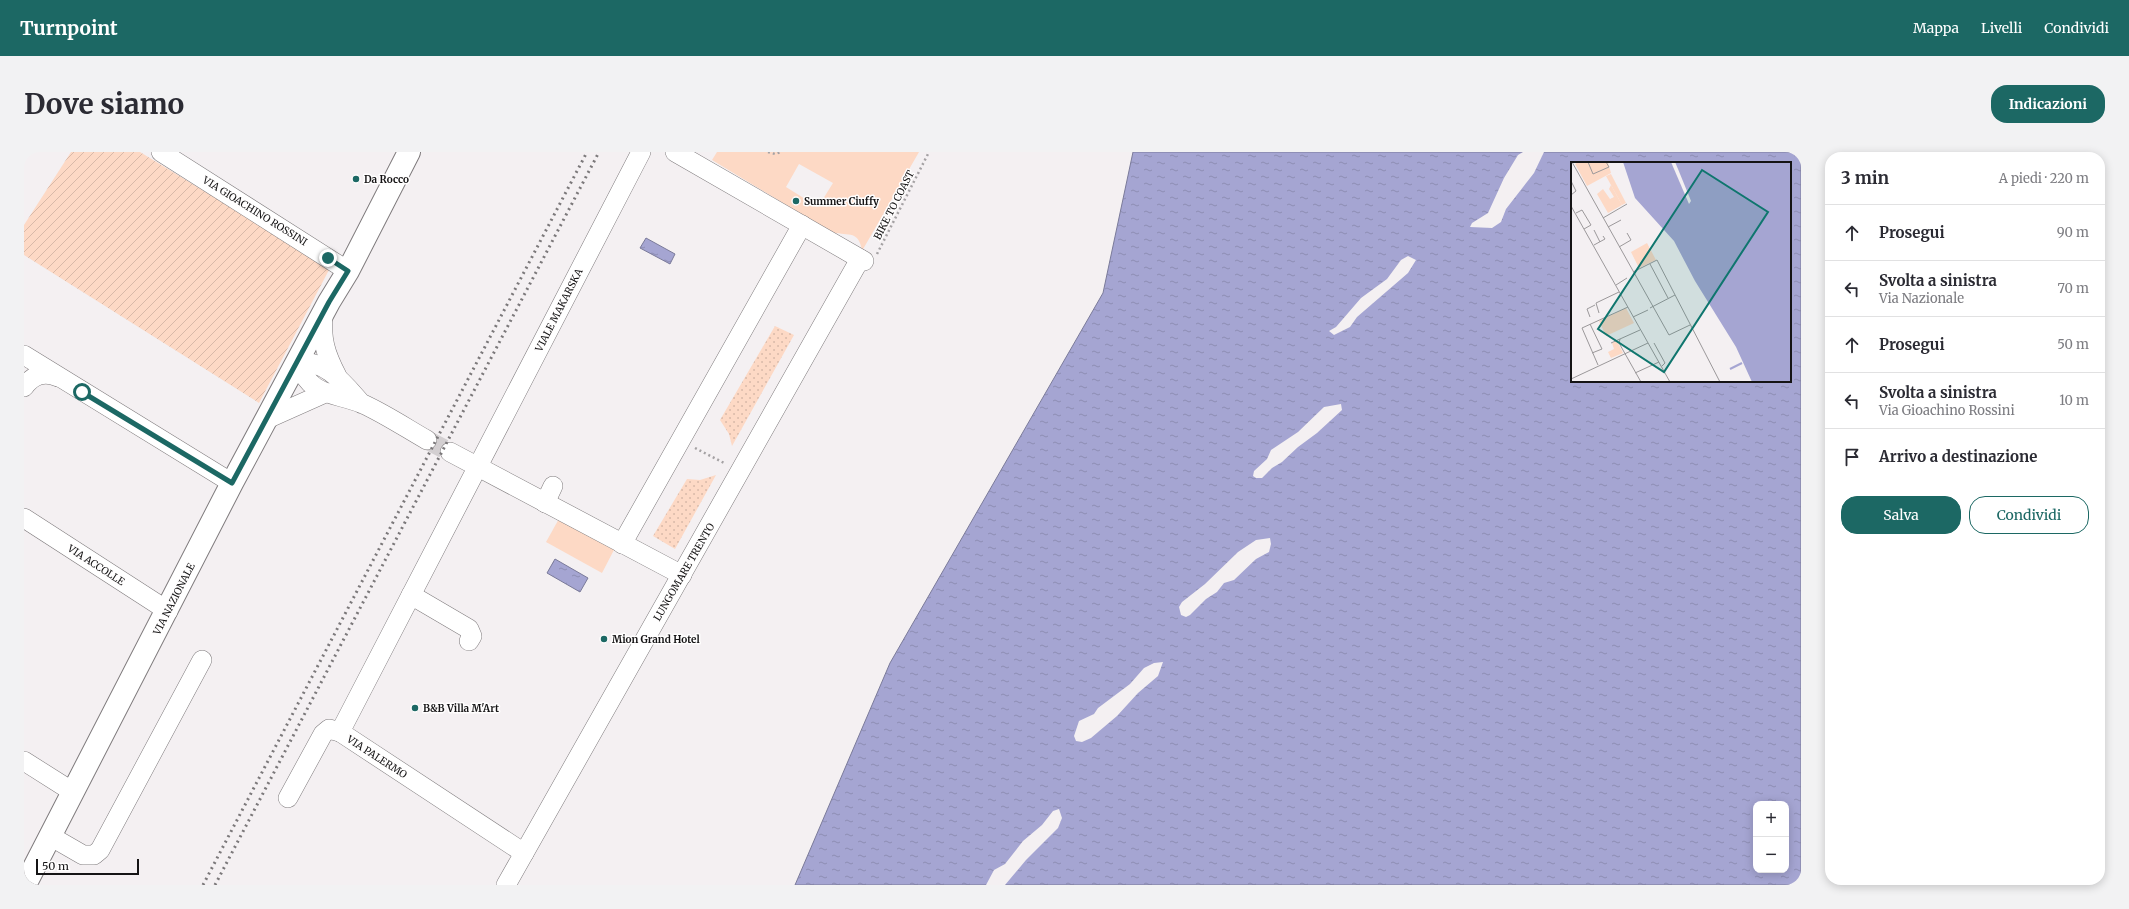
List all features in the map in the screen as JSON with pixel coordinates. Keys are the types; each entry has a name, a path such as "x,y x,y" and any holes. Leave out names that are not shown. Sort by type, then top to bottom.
{"main road":[{"name":"VIA NAZIONALE","path":"25,885 168,611 232,483 323,313 348,271 409,152"}],"street":[{"name":"VIA GIOACHINO ROSSINI","path":"161,152 348,271"},
{"name":"VIALE MAKARSKA","path":"477,467 641,152"},
{"path":"675,152 802,225 867,259"},
{"path":"622,544 802,225"},
{"name":"LUNGOMARE TRENTO","path":"506,885 682,575 867,259"},
{"path":"323,313 322,334 328,358 337,376 362,404"},
{"path":"24,355 59,378 232,483"},
{"path":"298,362 315,364 337,376"},
{"path":"298,362 304,375 325,393 362,404 427,440"},
{"path":"24,387 33,377 42,374 59,378"},
{"path":"268,418 325,393"},
{"path":"450,452 477,467 549,494 622,544 682,575"},
{"name":"VIA PALERMO","path":"477,467 340,732 524,853"},
{"name":"VIA ACCOLLE","path":"24,518 168,611"},
{"path":"411,595 469,628 472,636 470,641"},
{"path":"50,836 83,855 94,856 100,850 202,660"},
{"path":"288,798 323,734 329,729 340,732"},
{"path":"24,760 73,792"}],"path":[{"path":"768,152 775,154 782,152"},
{"name":"BIKE TO COAST","path":"867,259 929,152"},
{"path":"690,445 726,464"}],"shaded area":[{"path":"71,152 140,152 330,268 259,403 24,255 24,225"},
{"path":"717,152 919,152 862,251 858,239 855,236 831,232 712,160","holes":["799,164 833,183 818,207 786,187"]},
{"path":"775,326 794,335 732,446 729,434 720,420"},
{"path":"716,475 675,549 653,536 687,479 700,480"},
{"path":"560,517 615,548 602,573 546,542"}],"water":[{"path":"1133,152 1801,152 1801,885 795,885 890,663 1103,293"},
{"path":"646,238 675,254 670,264 640,248"},
{"path":"555,559 588,578 580,592 547,573"}],"pier":[{"path":"1523,152 1544,152 1534,173 1506,209 1501,222 1492,228 1470,227 1472,223 1488,213 1504,178 1518,155"},
{"path":"1408,256 1416,260 1408,273 1357,317 1350,327 1334,335 1329,331 1336,327 1361,298 1387,279 1401,260"},
{"path":"1341,404 1342,410 1282,462 1272,468 1262,478 1256,478 1253,476 1254,471 1267,459 1271,450 1298,432 1324,407"},
{"path":"1270,538 1271,544 1269,552 1256,559 1234,580 1224,583 1217,592 1206,599 1190,615 1186,617 1181,615 1179,607 1182,602 1205,584 1238,552 1256,540"},
{"path":"1163,662 1158,676 1138,693 1117,716 1091,738 1082,742 1076,741 1074,736 1079,721 1094,714 1098,708 1130,684 1144,668 1154,663"},
{"path":"1059,809 1062,818 1058,828 1026,860 1005,885 986,885 994,870 1005,864 1023,841 1042,825 1053,811"}],"tunnel":[{"path":"427,440 450,452"}],"railway":[{"path":"203,885 587,152"},
{"path":"215,885 599,152"}],"place":[{"name":"Da Rocco","path":"356,179"},
{"name":"Summer Ciuffy","path":"796,201"},
{"name":"Mion Grand Hotel","path":"604,639"},
{"name":"B&B Villa M'Art","path":"415,708"}],"route":[{"path":"82,392 232,483 329,302 348,271 328,258"}]}
